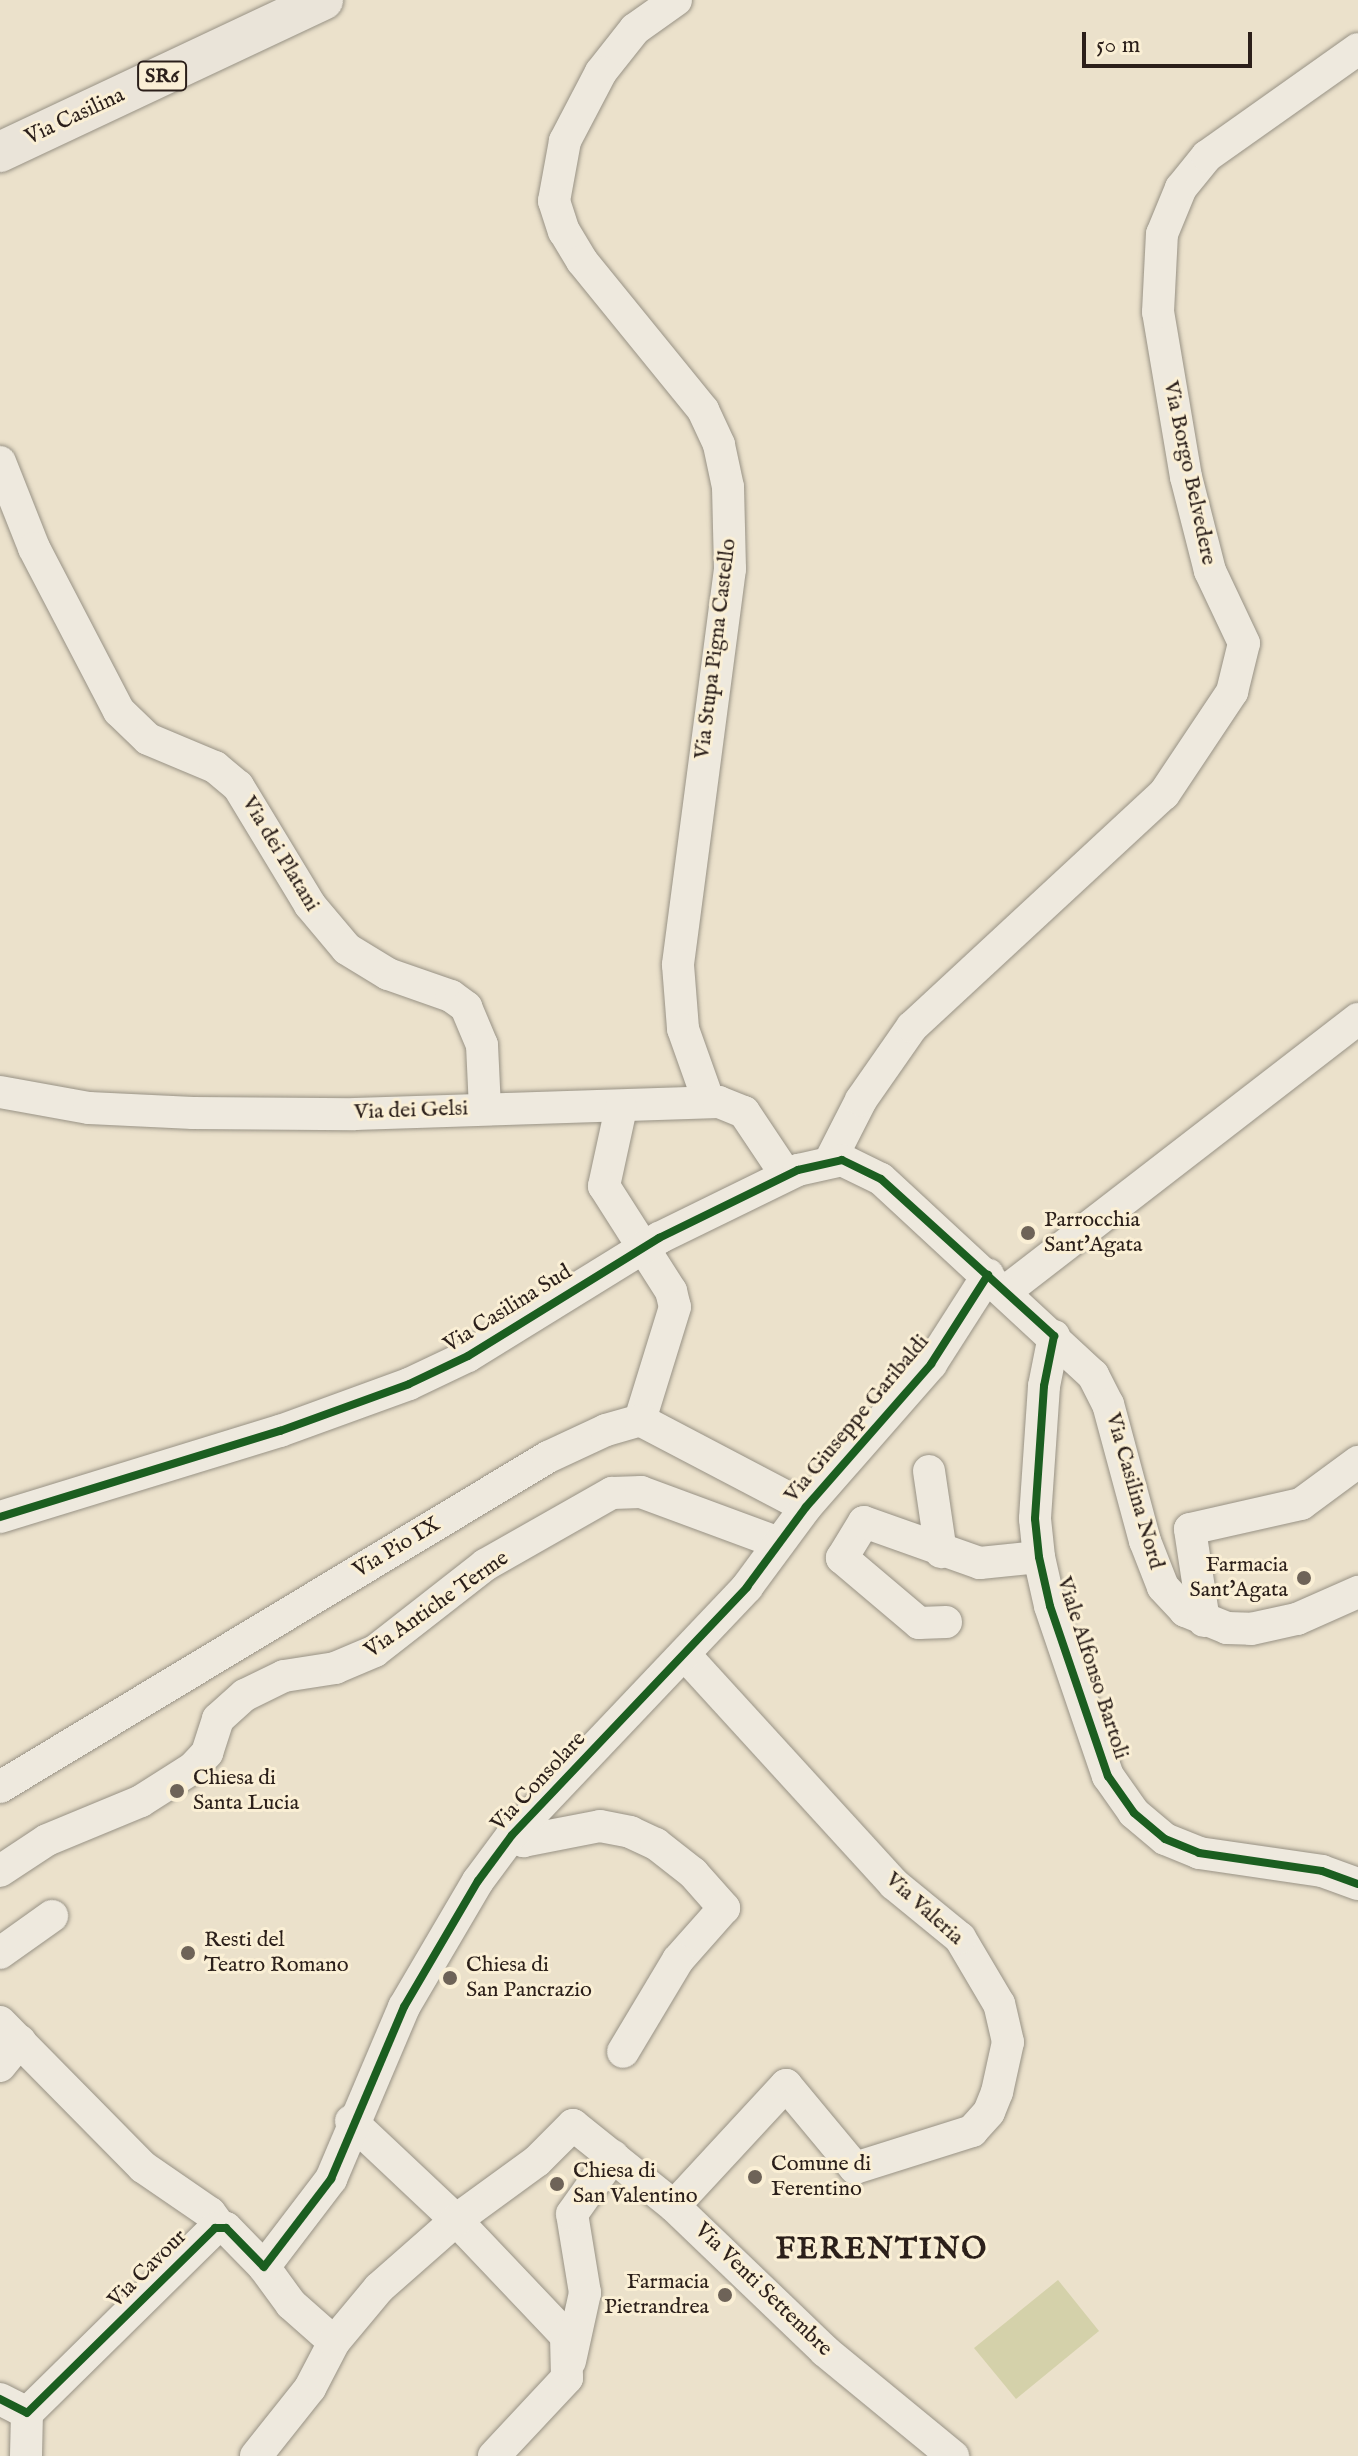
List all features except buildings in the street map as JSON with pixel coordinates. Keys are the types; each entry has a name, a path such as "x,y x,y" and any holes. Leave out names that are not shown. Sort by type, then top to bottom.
{"main road":[{"name":"Via Casilina","path":"0,152 323,0"}],"street":[{"name":"Via Stupa Pigna Castello","path":"676,0 635,29 601,72 565,141 554,190 559,221 582,261 703,410 726,474 730,569 695,805 678,965 683,1029 709,1102"},
{"name":"Via Borgo Belvedere","path":"831,1159 861,1100 912,1027 1164,794 1232,692 1244,643 1210,571 1184,463 1158,312 1162,234 1181,188 1207,156 1358,49"},
{"name":"Via dei Platani","path":"0,462 25,530 119,711 148,739 215,767 238,786 310,905 347,949 388,974 451,996 466,1007 482,1045 485,1108"},
{"name":"Via Giuseppe Garibaldi","path":"779,1543 806,1507 997,1283 1358,1019"},
{"name":"Via dei Gelsi","path":"0,1092 149,1112 355,1114 728,1103 744,1112 786,1175"},
{"path":"621,1108 604,1186 671,1291 675,1307 640,1420 806,1507"},
{"name":"Via Casilina Sud","path":"0,1517 291,1428 409,1384 468,1356 642,1248 786,1175 831,1159"},
{"path":"831,1159 872,1172 997,1283"},
{"name":"Via Casilina Nord","path":"997,1283 1054,1336 1102,1390 1163,1587 1185,1611 1204,1621 1251,1629 1297,1619 1358,1592"},
{"name":"Viale Alfonso Bartoli","path":"1054,1336 1044,1386 1035,1519 1039,1557 1050,1606 1108,1776 1134,1813 1165,1839 1199,1853 1322,1871 1358,1884"},
{"name":"Via Pio IX","path":"0,1787 548,1457 640,1420"},
{"path":"1204,1621 1190,1529 1301,1504 1358,1462"},
{"path":"929,1471 941,1552"},
{"name":"Via Antiche Terme","path":"0,1871 47,1840 141,1801 193,1768 207,1753 218,1719 245,1695 284,1676 335,1668 364,1657 485,1565 612,1493 641,1492 779,1543"},
{"path":"946,1622 919,1623 842,1558 864,1522 893,1529 941,1552 980,1563 1039,1557"},
{"name":"Via Consolare","path":"351,2121 378,2076 416,1982 512,1835 685,1655 779,1543"},
{"name":"Via Valeria","path":"674,2206 786,2085 855,2168 872,2167 982,2123 997,2092 1007,2026 981,1967 960,1938 894,1884 685,1655"},
{"path":"512,1835 523,1841 600,1826 630,1832 656,1844 693,1873 724,1908 678,1960 623,2052"},
{"name":"Viale Alfonso Bartoli","path":"1322,1871 1358,1858"},
{"path":"0,1953 52,1916"},
{"path":"0,2066 10,2032 143,2167 210,2213 220,2227"},
{"path":"264,2267 331,2179 351,2121 456,2220 566,2336 567,2378"},
{"name":"Via Venti Settembre","path":"456,2220 537,2161 573,2125 674,2206 825,2351 953,2456"},
{"path":"494,2456 567,2378 585,2293 572,2214 613,2156"},
{"path":"256,2456 310,2388 334,2342 379,2288 456,2220"},
{"name":"Via Cavour","path":"13,2406 220,2227 264,2267 291,2304 334,2342"},
{"path":"13,2406 26,2456"}],"shaded area":[{"path":"1058,2280 1099,2331 1016,2399 974,2348"}],"cycle path":[{"path":"0,1517 280,1431 409,1384 468,1356 659,1238 798,1170 842,1160 881,1179 1054,1336 1044,1386 1035,1519 1039,1557 1050,1606 1108,1776 1134,1813 1165,1839 1199,1853 1322,1871 1358,1884"},
{"path":"0,2399 27,2413 215,2228 226,2228 264,2267 331,2179 404,2007 478,1881 512,1835 747,1587 806,1507 931,1364 988,1275"}],"place":[{"name":"Parrocchia Sant'Agata","path":"1028,1233"},
{"name":"Farmacia Sant'Agata","path":"1304,1578"},
{"name":"Chiesa di Santa Lucia","path":"177,1791"},
{"name":"Resti del Teatro Romano","path":"188,1953"},
{"name":"Chiesa di San Pancrazio","path":"450,1978"},
{"name":"Comune di Ferentino","path":"755,2177"},
{"name":"Chiesa di San Valentino","path":"557,2184"},
{"name":"Farmacia Pietrandrea","path":"725,2295"}],"district":[{"name":"FERENTINO","path":"882,2250"}]}
